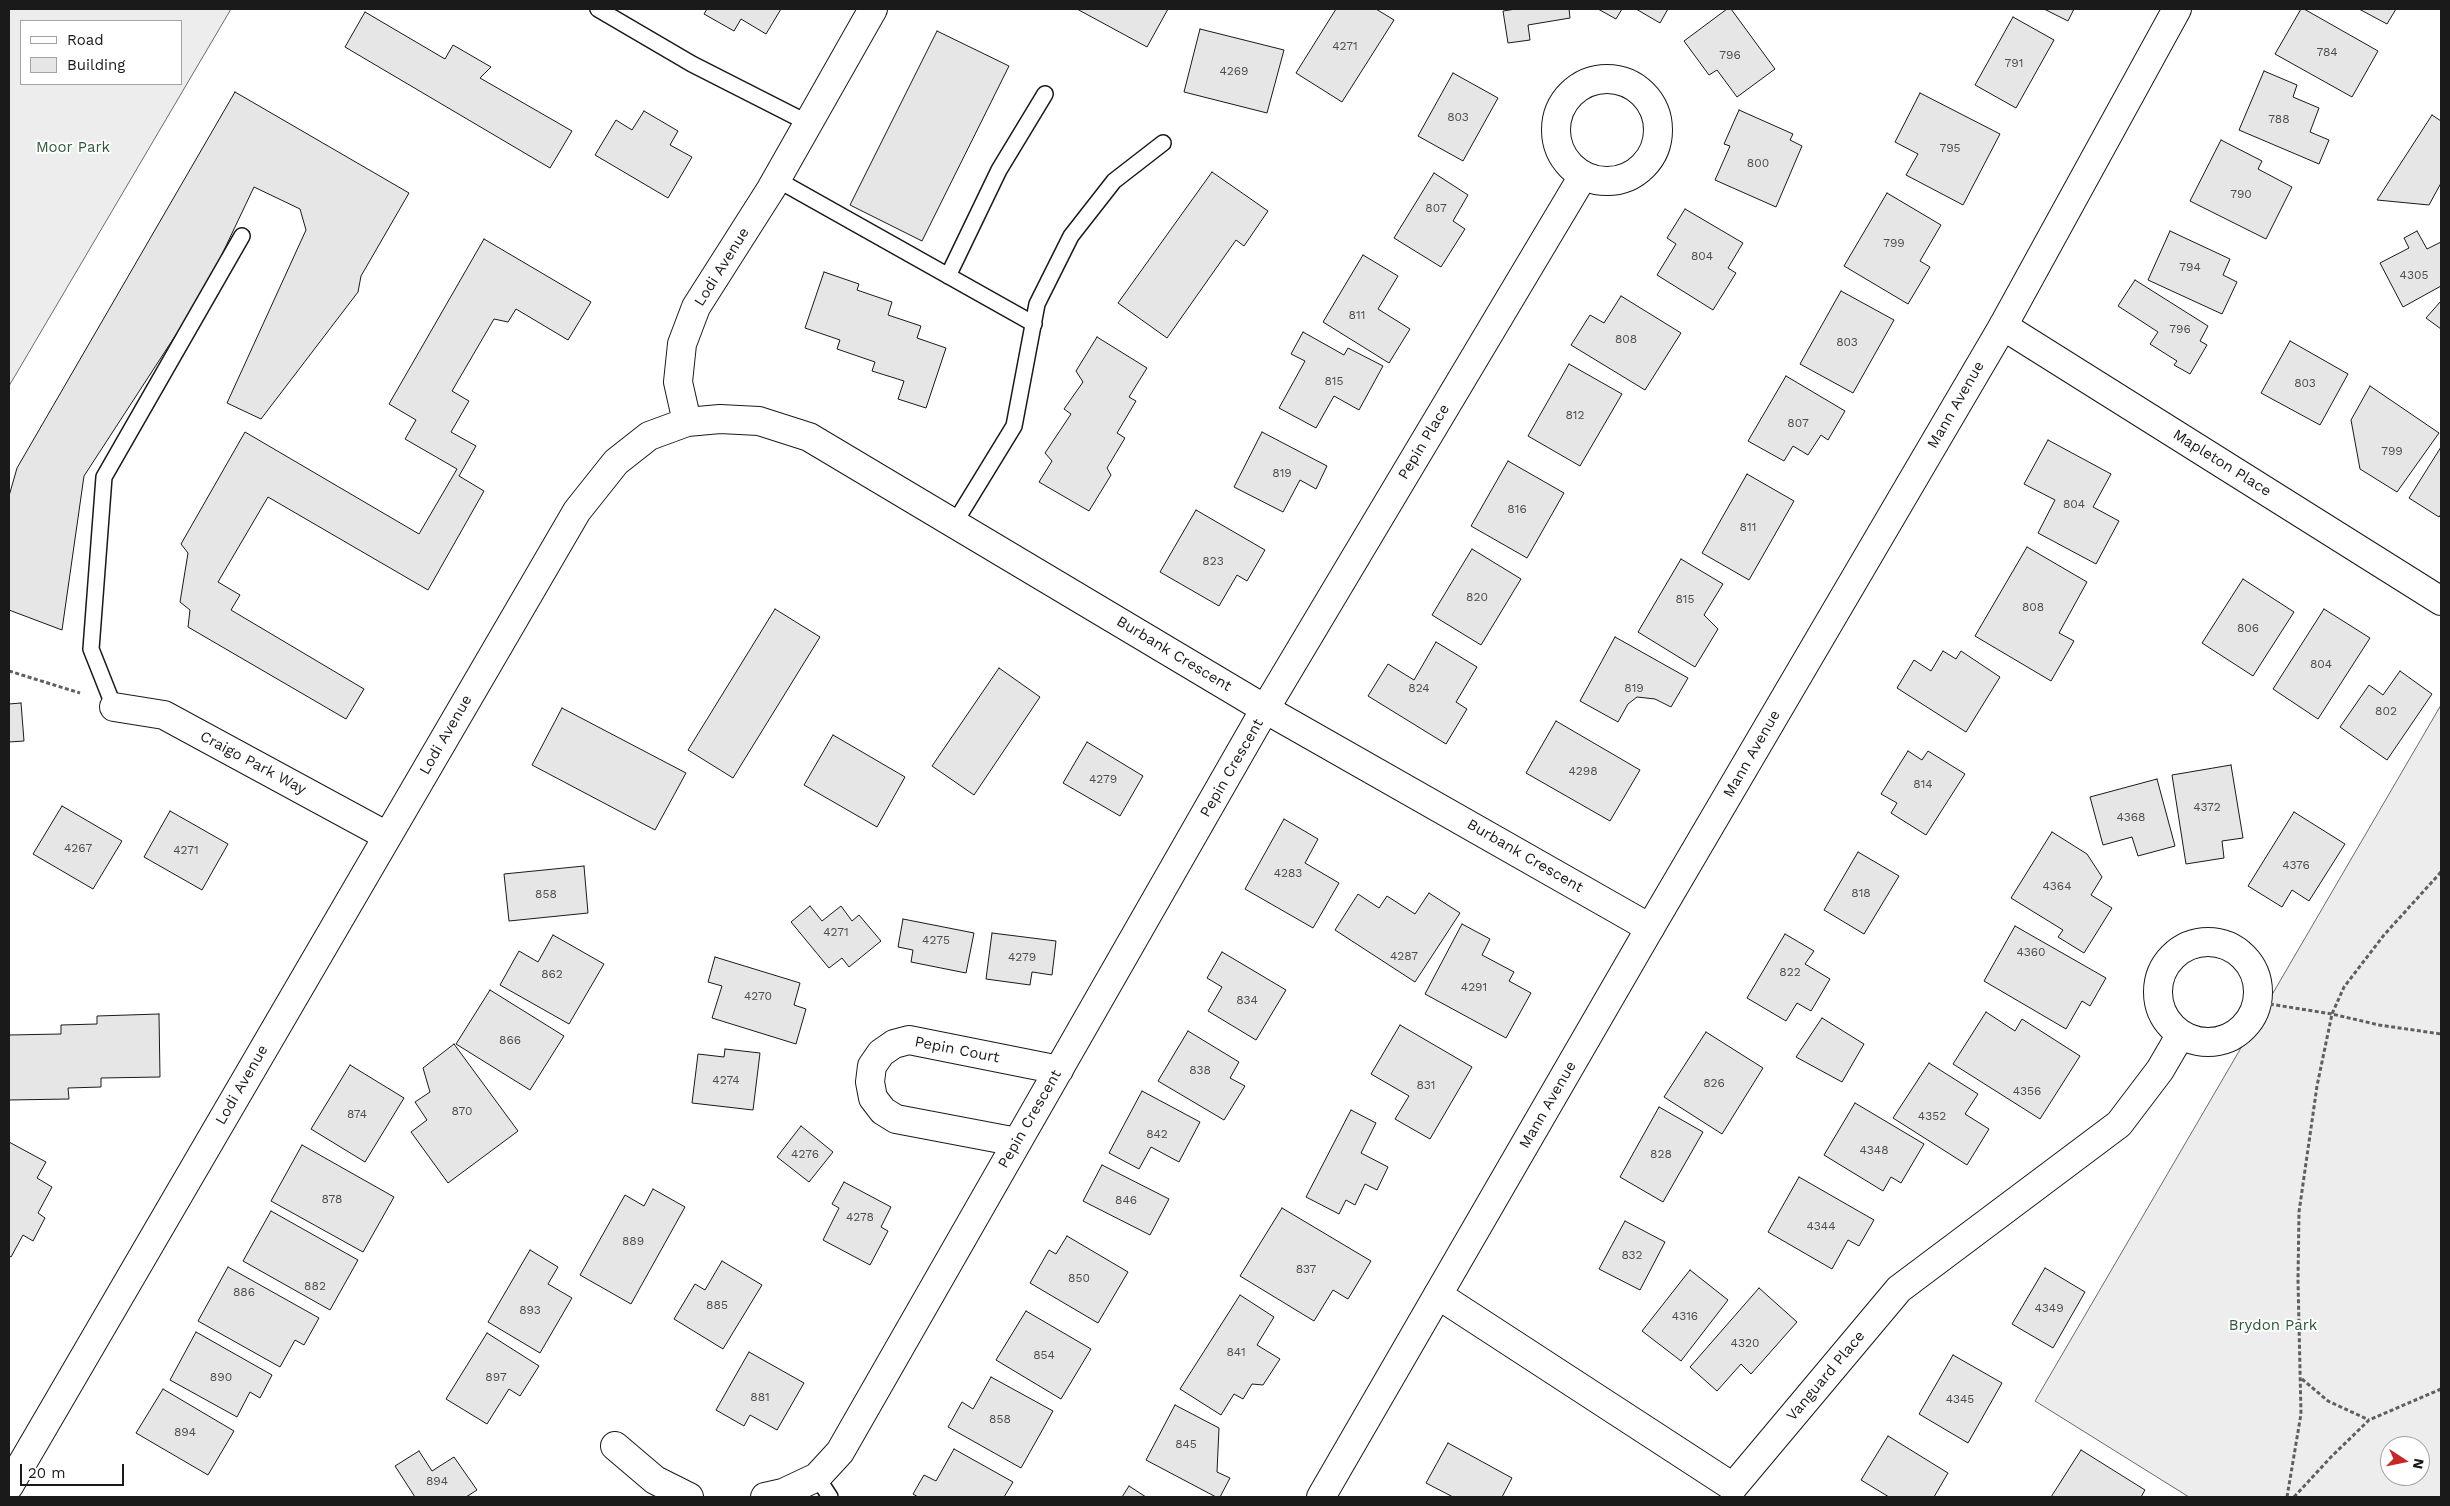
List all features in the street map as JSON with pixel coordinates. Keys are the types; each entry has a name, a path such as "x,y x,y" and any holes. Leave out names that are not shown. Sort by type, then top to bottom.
{"street":[{"name":"Lodi Avenue","path":"9,1486 577,510 616,462 649,436 687,422 678,382 682,344 696,307 776,179 873,9"},
{"name":"Mann Avenue","path":"1321,1497 1650,928 2003,326 2177,9"},
{"name":"Pepin Place","path":"1266,709 1583,176"},
{"name":"Mapleton Place","path":"2003,326 2441,601"},
{"name":"Burbank Crescent","path":"687,422 720,419 759,421 809,437 1266,709 1650,928"},
{"name":"Craigo Park Way","path":"114,707 164,715 386,836"},
{"name":"Pepin Crescent","path":"765,1497 823,1487 840,1452 1266,709"},
{"path":"2206,942 2223,944 2239,953 2251,967 2257,984 2257,1002 2249,1020 2236,1033 2218,1041 2199,1041 2181,1034 2168,1022 2160,1006 2158,988 2162,971 2173,956 2188,946 2206,942"},
{"name":"Vanguard Place","path":"1438,1295 1733,1487 1899,1289 2119,1124 2160,1070 2181,1034"},
{"name":"Pepin Court","path":"1017,1142 896,1119 883,1111 873,1098 870,1082 872,1066 881,1053 894,1044 909,1040 1059,1070"},
{"path":"615,1446 655,1480 689,1497"}],"lane":[{"path":"598,9 692,64 808,123"},
{"path":"948,276 1000,170 1045,94"},
{"path":"954,524 1014,426 1038,304 1071,236 1114,181 1163,143"},
{"path":"776,179 948,276 982,293 1034,324"},
{"path":"114,707 92,649 104,477 242,236"}],"path":[{"path":"9,671 64,687 114,707"},
{"path":"2287,1497 2301,1414 2302,1379 2298,1280 2299,1212 2317,1086 2332,1014 2344,987 2384,935 2441,872"},
{"path":"2257,1002 2332,1014 2379,1025 2441,1034"},
{"path":"2302,1379 2328,1401 2369,1420"},
{"path":"2294,1497 2369,1420 2441,1389"}],"shaded area":[{"name":"Moor Park","path":"9,9 231,9 9,386"},
{"name":"Brydon Park","path":"2441,705 2441,1497 2189,1497 2035,1401"}],"building":[{"path":"707,9 781,9 766,34 741,19 734,31 704,14"},
{"path":"1077,9 1168,9 1147,47"},
{"path":"1336,9 1376,9 1394,20 1342,102 1296,73"},
{"path":"1516,9 1569,9 1570,18 1528,25 1530,40 1508,43 1503,11"},
{"path":"1598,9 1622,9 1616,19"},
{"path":"1636,9 1668,9 1660,23"},
{"path":"1727,9 1731,9 1775,69 1737,97 1717,70 1709,75 1684,41"},
{"path":"2044,9 2074,9 2068,21"},
{"path":"2301,9 2378,51 2352,97 2275,54"},
{"path":"2359,9 2396,9 2387,24"},
{"path":"365,12 445,59 453,45 491,67 480,78 572,131 550,168 345,47"},
{"path":"2013,17 2054,40 2016,108 1975,85"},
{"path":"1200,29 1284,50 1267,113 1184,92"},
{"path":"937,31 1009,66 922,241 850,205"},
{"path":"2264,71 2297,85 2293,97 2319,108 2310,132 2329,140 2319,164 2239,130"},
{"path":"1453,73 1498,98 1463,161 1418,136"},
{"path":"235,92 409,193 361,276 358,292 261,419 227,403 306,230 300,209 254,187 205,290 84,476 62,630 9,610 9,496 17,468"},
{"path":"1920,93 2000,134 1963,205 1906,175 1918,154 1895,142"},
{"path":"1739,110 1793,134 1790,140 1802,146 1776,207 1715,180 1730,146 1724,144"},
{"path":"644,111 678,131 670,145 692,157 668,198 595,155 616,120 632,130"},
{"path":"2432,115 2441,121 2441,183 2429,205 2377,200"},
{"path":"2221,140 2262,161 2258,169 2292,187 2266,239 2190,201"},
{"path":"1212,172 1268,211 1244,246 1236,240 1167,338 1118,303"},
{"path":"1434,173 1468,195 1453,221 1465,229 1441,267 1394,238"},
{"path":"1887,193 1941,225 1920,261 1930,267 1908,304 1844,266"},
{"path":"1685,209 1743,243 1728,268 1736,273 1713,310 1657,275 1676,244 1667,238"},
{"path":"2170,231 2230,259 2223,275 2237,282 2222,314 2148,280"},
{"path":"2417,231 2427,249 2441,242 2441,286 2403,307 2380,263 2409,248 2404,238"},
{"path":"484,239 591,302 568,340 516,309 508,322 494,319 452,391 469,401 451,432 476,446 459,476 484,491 428,590 268,497 218,582 240,595 231,610 364,689 346,719 188,627 190,610 180,602 188,553 181,544 245,432 419,534 457,469 405,439 416,420 389,404"},
{"path":"1363,255 1398,276 1378,309 1410,329 1389,363 1323,322"},
{"path":"824,272 859,284 857,290 892,302 888,315 921,326 917,338 946,348 926,408 898,399 904,381 872,371 875,362 837,349 840,340 805,328"},
{"path":"2135,280 2208,326 2200,341 2207,345 2190,374 2174,365 2177,361 2150,344 2158,332 2118,306"},
{"path":"1841,291 1894,320 1853,393 1800,364"},
{"path":"1621,296 1681,333 1645,390 1571,345 1590,315 1604,323"},
{"path":"2441,301 2441,329 2426,318"},
{"path":"1303,332 1344,355 1348,348 1383,366 1359,410 1334,396 1316,428 1279,408 1305,361 1291,354"},
{"path":"1097,337 1147,368 1129,397 1136,401 1117,433 1125,438 1107,468 1111,475 1089,511 1039,482 1052,461 1045,453 1071,414 1064,409 1083,382 1076,371"},
{"path":"2290,341 2348,374 2320,425 2261,393"},
{"path":"1569,364 1622,394 1580,466 1528,436"},
{"path":"1786,376 1845,411 1828,440 1821,435 1808,455 1793,446 1784,461 1748,441"},
{"path":"2370,386 2439,433 2397,492 2360,469 2351,420"},
{"path":"1262,432 1327,466 1316,489 1300,480 1283,512 1234,487"},
{"path":"2048,440 2111,474 2093,507 2119,521 2096,564 2038,533 2055,500 2024,484"},
{"path":"2441,447 2441,514 2439,517 2409,498"},
{"path":"1508,461 1564,493 1527,558 1471,526"},
{"path":"1747,474 1794,501 1749,580 1702,553"},
{"path":"1196,510 1265,550 1247,581 1237,575 1219,606 1160,572"},
{"path":"2027,547 2087,582 2059,633 2074,641 2051,681 1975,636"},
{"path":"1472,549 1521,579 1481,645 1432,615"},
{"path":"1681,559 1723,584 1704,615 1718,629 1695,667 1638,632"},
{"path":"2243,579 2294,612 2253,676 2202,643"},
{"path":"775,609 820,637 733,778 688,750"},
{"path":"2324,609 2370,638 2318,719 2273,689"},
{"path":"1615,637 1688,678 1671,707 1655,699 1637,697 1628,704 1618,722 1580,701"},
{"path":"1436,642 1477,667 1456,702 1467,709 1446,744 1368,696 1388,664 1414,680"},
{"path":"1943,651 1956,659 1961,651 2000,677 1966,732 1897,688 1914,660 1931,671"},
{"path":"999,668 1040,697 974,795 932,766"},
{"path":"2400,671 2432,694 2387,760 2340,727 2369,685 2383,695"},
{"path":"21,703 24,741 9,742 9,704"},
{"path":"562,708 686,773 655,830 532,765"},
{"path":"1556,721 1640,770 1610,821 1526,773"},
{"path":"833,735 905,777 877,827 804,785"},
{"path":"1087,742 1143,776 1120,816 1063,783"},
{"path":"1908,751 1922,760 1928,751 1965,774 1926,835 1891,813 1897,803 1881,794"},
{"path":"2231,765 2243,838 2222,841 2224,858 2186,864 2172,775"},
{"path":"2157,779 2175,846 2138,856 2132,837 2103,845 2090,797"},
{"path":"62,806 122,841 93,889 33,854"},
{"path":"170,811 228,844 202,890 144,857"},
{"path":"2294,812 2345,844 2309,901 2292,890 2282,907 2248,886"},
{"path":"1284,819 1318,839 1305,863 1339,883 1313,928 1245,889"},
{"path":"2052,832 2087,854 2102,877 2091,895 2112,908 2084,953 2058,937 2063,930 2011,898"},
{"path":"1858,852 1899,876 1864,934 1824,910"},
{"path":"584,866 588,913 509,921 504,874"},
{"path":"1429,893 1460,913 1415,982 1335,930 1358,894 1379,908 1387,896 1415,914"},
{"path":"810,906 822,921 841,906 852,921 859,915 881,941 849,967 842,958 829,968 791,922"},
{"path":"903,919 974,933 966,973 911,962 913,950 898,947"},
{"path":"1462,924 1490,939 1482,955 1514,972 1509,981 1531,993 1506,1038 1425,994"},
{"path":"2015,926 2106,978 2090,1006 2082,1001 2066,1029 1984,981"},
{"path":"992,933 1056,941 1052,975 1032,972 1030,985 986,979"},
{"path":"1785,934 1814,951 1805,964 1830,979 1811,1011 1797,1003 1786,1021 1747,998"},
{"path":"553,935 604,964 569,1024 500,985 519,951 538,962"},
{"path":"1222,952 1286,990 1256,1040 1208,1011 1222,987 1207,978"},
{"path":"715,957 800,983 794,1005 806,1009 796,1044 712,1018 722,986 708,982"},
{"path":"490,990 564,1036 530,1090 456,1044"},
{"path":"1986,1012 2015,1031 2022,1019 2080,1056 2040,1119 1953,1064"},
{"path":"159,1014 160,1077 101,1078 101,1087 68,1088 69,1099 9,1100 9,1035 61,1034 61,1025 97,1024 97,1016"},
{"path":"1822,1018 1864,1044 1842,1082 1796,1057"},
{"path":"1400,1025 1472,1067 1430,1139 1395,1119 1409,1096 1371,1074"},
{"path":"1188,1031 1239,1062 1230,1078 1245,1086 1224,1120 1158,1081"},
{"path":"1706,1032 1763,1068 1722,1134 1664,1097"},
{"path":"454,1044 518,1131 448,1183 411,1132 427,1120 415,1102 430,1092 423,1068"},
{"path":"725,1049 760,1053 753,1110 692,1103 698,1054 724,1057"},
{"path":"1929,1063 1978,1094 1965,1114 1989,1129 1967,1165 1893,1118"},
{"path":"350,1065 404,1098 365,1162 311,1129"},
{"path":"1142,1091 1200,1122 1179,1162 1151,1147 1139,1169 1109,1153"},
{"path":"1855,1103 1924,1144 1901,1183 1891,1177 1883,1191 1824,1155"},
{"path":"1659,1107 1703,1132 1663,1202 1620,1177"},
{"path":"1351,1110 1376,1123 1361,1153 1388,1167 1377,1190 1365,1184 1355,1205 1346,1200 1339,1214 1306,1197"},
{"path":"801,1126 833,1152 809,1182 777,1157"},
{"path":"9,1142 46,1162 37,1178 52,1187 38,1213 45,1218 33,1241 23,1235 11,1257 9,1256"},
{"path":"302,1145 394,1197 363,1252 271,1201"},
{"path":"1102,1165 1169,1199 1150,1235 1083,1201"},
{"path":"1799,1177 1874,1220 1859,1246 1848,1240 1832,1269 1768,1232"},
{"path":"844,1182 891,1207 881,1227 888,1231 870,1265 823,1240 839,1208 832,1204"},
{"path":"653,1189 685,1207 631,1304 580,1275 625,1195 644,1206"},
{"path":"1282,1208 1371,1261 1348,1299 1333,1290 1314,1321 1240,1276"},
{"path":"271,1211 358,1260 330,1310 243,1261"},
{"path":"1625,1221 1665,1242 1640,1290 1599,1269"},
{"path":"1067,1236 1128,1272 1098,1323 1030,1283 1049,1250 1056,1254"},
{"path":"530,1250 558,1267 548,1284 572,1298 540,1353 488,1322"},
{"path":"722,1261 762,1285 723,1349 674,1319 695,1284 705,1290"},
{"path":"228,1267 319,1318 304,1345 295,1340 280,1367 198,1321"},
{"path":"2045,1268 2085,1292 2053,1348 2012,1324"},
{"path":"1690,1270 1728,1300 1681,1361 1642,1331"},
{"path":"1759,1288 1797,1322 1751,1374 1741,1364 1717,1391 1690,1367"},
{"path":"1240,1295 1274,1317 1257,1345 1280,1359 1263,1385 1252,1384 1243,1399 1234,1394 1221,1415 1180,1389"},
{"path":"1026,1311 1091,1349 1061,1399 996,1360"},
{"path":"196,1332 272,1375 260,1398 250,1392 237,1417 170,1380"},
{"path":"487,1333 539,1366 520,1396 509,1389 487,1424 446,1399"},
{"path":"749,1352 804,1383 777,1430 750,1415 744,1426 716,1410"},
{"path":"1953,1355 2002,1383 1968,1443 1919,1414"},
{"path":"991,1377 1053,1411 1021,1468 948,1427 962,1402 973,1409"},
{"path":"163,1389 234,1431 208,1475 136,1433"},
{"path":"1175,1405 1219,1428 1217,1472 1230,1478 1220,1497 1216,1497 1146,1460"},
{"path":"1888,1436 1948,1473 1934,1497 1889,1497 1861,1480"},
{"path":"1448,1443 1512,1478 1502,1497 1453,1497 1426,1483"},
{"path":"954,1449 1013,1482 1004,1497 918,1497 913,1494 924,1475 936,1481"},
{"path":"2081,1450 2145,1490 2141,1497 2051,1497"},
{"path":"419,1451 432,1471 454,1457 477,1490 466,1497 415,1497 395,1466"},
{"path":"1129,1486 1146,1497 1122,1497"}]}
